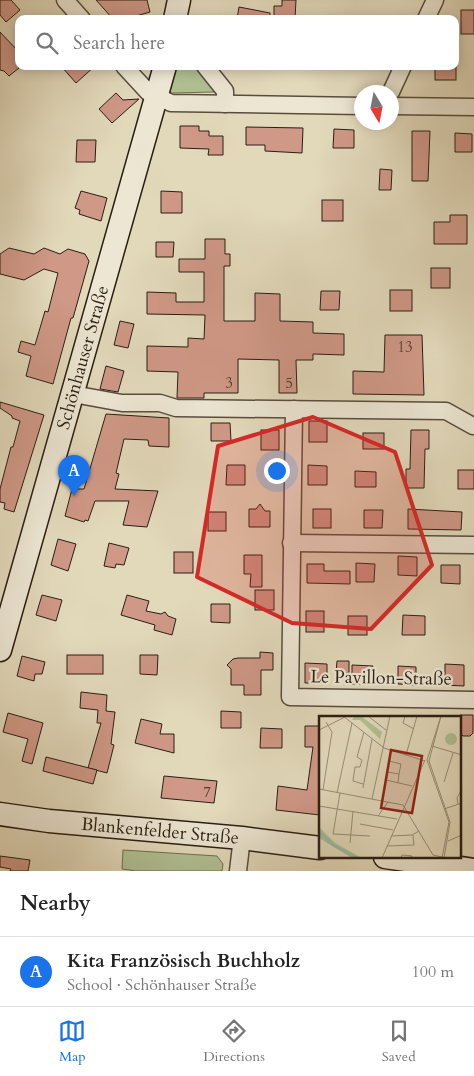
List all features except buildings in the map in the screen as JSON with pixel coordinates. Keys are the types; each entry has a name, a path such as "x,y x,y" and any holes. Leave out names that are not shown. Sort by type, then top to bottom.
{"street":[{"path":"65,0 78,15"},
{"path":"177,15 179,0"},
{"path":"428,15 435,0"},
{"path":"128,70 148,92 171,104 354,106"},
{"name":"Schönhauser Straße","path":"0,650 158,98 164,70"},
{"path":"208,70 225,91 225,104"},
{"path":"394,85 401,70"},
{"path":"399,106 474,107"},
{"path":"73,394 122,403 160,403 176,408 446,411 473,426"},
{"name":"Le Pavillon-Straße","path":"294,409 290,697 474,700"},
{"path":"291,543 474,545"},
{"name":"Blankenfelder Straße","path":"0,814 49,822 242,838 319,848"},
{"path":"238,871 242,838"},
{"path":"392,858 474,870"}],"highlighted area":[{"path":"313,417 395,452 432,565 371,629 292,623 197,577 218,446"}],"green space":[{"path":"173,70 200,70 213,86 214,92 171,93 169,90"},
{"path":"123,850 217,856 223,864 222,871 136,871 122,869"}],"place":[{"name":"Kita Französisch Buchholz","path":"74,496"}]}
